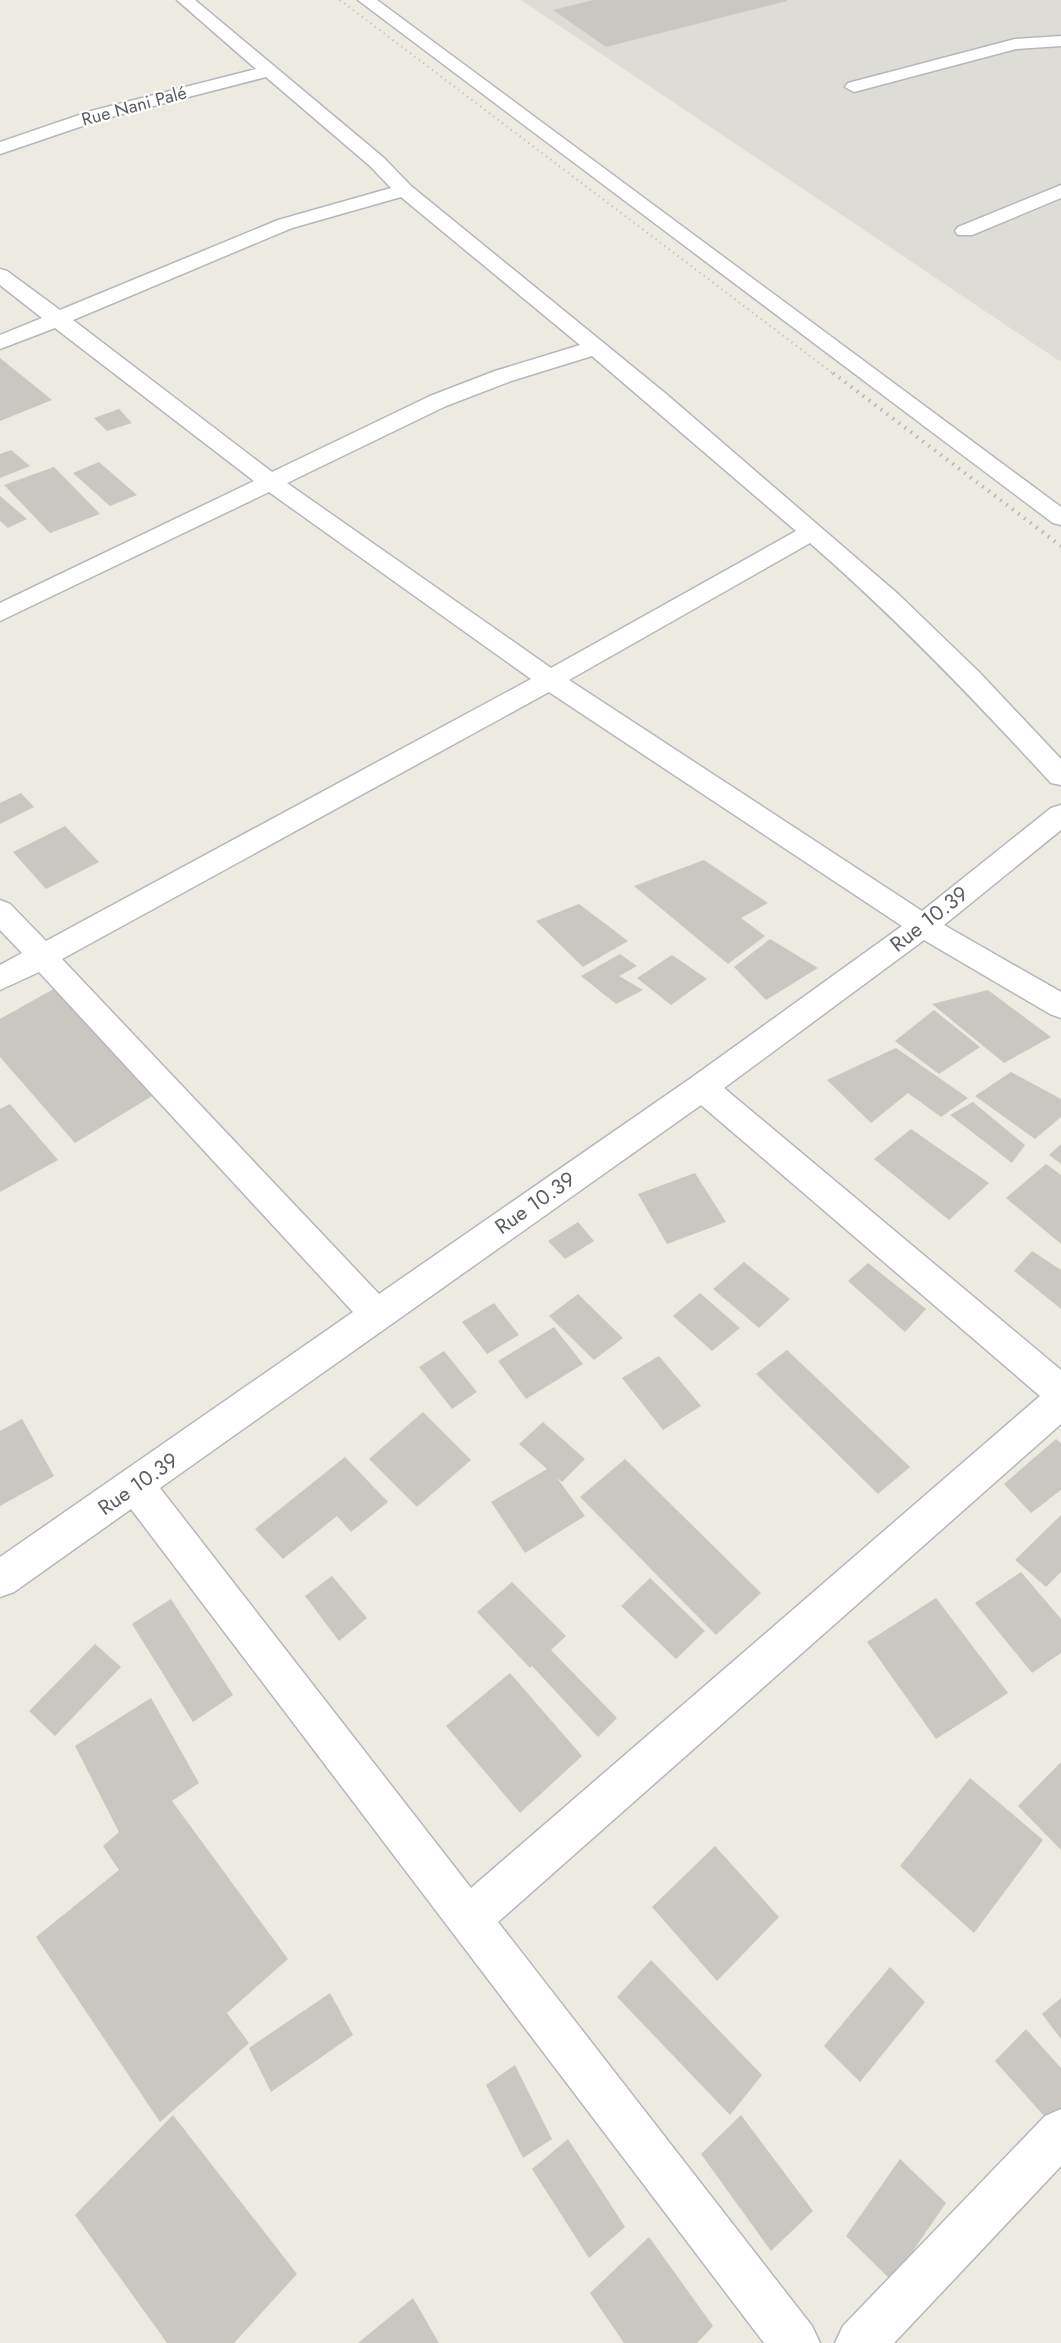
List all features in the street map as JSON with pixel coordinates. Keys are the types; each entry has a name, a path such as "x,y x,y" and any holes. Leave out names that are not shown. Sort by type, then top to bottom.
{"street":[{"path":"185,0 377,162 404,190 657,398 920,628 1061,776"},
{"path":"366,0 1061,518"},
{"path":"854,87 1015,44 1061,41"},
{"name":"Rue Nani Palé","path":"0,148 97,115 270,71"},
{"path":"0,343 285,224 404,190"},
{"path":"966,231 1061,191"},
{"path":"0,276 270,482 550,680 923,926 1061,1006"},
{"path":"0,613 438,401 503,376 594,348"},
{"path":"0,979 550,680 810,533"},
{"name":"Rue 10.39","path":"0,1579 136,1486 702,1087 923,926 1061,815"},
{"path":"0,911 377,1315"},
{"path":"702,1087 1061,1392"},
{"path":"468,1919 1061,1401"},
{"path":"136,1486 795,2343"},
{"path":"860,2343 1061,2132"}],"shaded area":[{"path":"521,0 1061,0 1061,362"}],"building":[{"path":"594,0 787,1 606,47 553,10"},
{"path":"0,358 52,400 0,421"},
{"path":"119,409 132,423 107,431 94,418"},
{"path":"11,450 30,466 0,478 0,454"},
{"path":"99,462 137,495 110,506 73,473"},
{"path":"54,467 100,514 50,533 4,485"},
{"path":"0,496 27,519 8,528 0,521"},
{"path":"21,793 34,807 0,824 0,803"},
{"path":"65,826 99,862 46,889 13,852"},
{"path":"704,860 768,903 741,918 765,936 728,964 634,886"},
{"path":"579,904 628,941 583,967 536,921"},
{"path":"770,939 818,968 766,1000 734,967"},
{"path":"620,954 637,966 619,976 643,990 616,1004 581,976"},
{"path":"672,955 707,979 671,1005 637,978"},
{"path":"59,986 157,1093 75,1143 0,1057 0,1019"},
{"path":"988,990 1051,1037 1004,1063 932,1004"},
{"path":"934,1010 980,1047 939,1074 895,1041"},
{"path":"896,1048 968,1098 941,1117 908,1093 871,1123 827,1080"},
{"path":"1011,1072 1061,1099 1061,1117 1035,1139 975,1096"},
{"path":"973,1102 1025,1145 1012,1163 950,1115"},
{"path":"10,1104 58,1160 0,1192 0,1109"},
{"path":"911,1129 989,1183 949,1220 874,1159"},
{"path":"1061,1144 1061,1164 1049,1155"},
{"path":"1046,1164 1061,1175 1061,1244 1006,1198"},
{"path":"695,1173 726,1222 667,1244 638,1194"},
{"path":"578,1222 594,1241 565,1259 548,1241"},
{"path":"1032,1251 1061,1270 1061,1309 1014,1271"},
{"path":"744,1262 790,1299 759,1328 713,1289"},
{"path":"868,1263 926,1309 905,1332 848,1281"},
{"path":"700,1293 740,1328 712,1351 673,1316"},
{"path":"578,1294 623,1338 594,1360 549,1316"},
{"path":"494,1303 519,1335 487,1354 462,1322"},
{"path":"554,1327 583,1364 526,1399 498,1361"},
{"path":"787,1350 910,1467 878,1494 756,1374"},
{"path":"444,1351 477,1392 452,1409 419,1367"},
{"path":"659,1356 701,1406 663,1430 622,1378"},
{"path":"423,1412 471,1460 417,1507 369,1459"},
{"path":"22,1419 54,1476 0,1506 0,1431"},
{"path":"543,1422 585,1459 562,1482 557,1478 585,1516 525,1553 491,1502 547,1469 519,1444"},
{"path":"1056,1439 1061,1443 1061,1490 1031,1513 1004,1484"},
{"path":"345,1457 388,1502 351,1532 337,1516 283,1559 255,1529"},
{"path":"625,1459 761,1593 716,1635 580,1497"},
{"path":"1061,1515 1061,1572 1046,1587 1015,1560"},
{"path":"1021,1572 1061,1619 1061,1653 1032,1673 975,1603"},
{"path":"332,1576 367,1618 339,1641 305,1596"},
{"path":"650,1578 705,1631 676,1659 621,1606"},
{"path":"512,1582 566,1636 551,1650 617,1718 598,1737 532,1666 530,1668 477,1612"},
{"path":"936,1598 1008,1693 936,1739 867,1642"},
{"path":"171,1599 233,1695 193,1722 132,1624"},
{"path":"95,1644 121,1667 55,1736 29,1711"},
{"path":"510,1673 582,1756 520,1813 446,1726"},
{"path":"151,1698 199,1783 172,1801 288,1959 227,2013 249,2043 160,2122 36,1937 119,1870 103,1846 119,1832 75,1746"},
{"path":"1061,1762 1061,1850 1018,1806"},
{"path":"970,1778 1043,1840 974,1933 900,1866"},
{"path":"715,1846 779,1917 717,1981 652,1907"},
{"path":"651,1960 762,2075 730,2115 617,1997"},
{"path":"890,1967 925,2002 860,2082 824,2046"},
{"path":"330,1993 353,2035 271,2092 249,2048"},
{"path":"1061,1998 1061,2039 1042,2014"},
{"path":"1026,2029 1061,2068 1061,2135 995,2061"},
{"path":"515,2065 552,2139 523,2158 486,2085"},
{"path":"173,2115 297,2274 234,2343 167,2343 75,2215"},
{"path":"741,2115 813,2211 771,2251 701,2154"},
{"path":"568,2139 625,2227 589,2258 532,2169"},
{"path":"900,2159 946,2203 892,2281 846,2236"},
{"path":"649,2237 713,2326 697,2343 624,2343 590,2293"},
{"path":"413,2298 439,2343 358,2343"}],"railway":[{"path":"340,0 835,375"},
{"path":"833,373 1061,546"}]}
